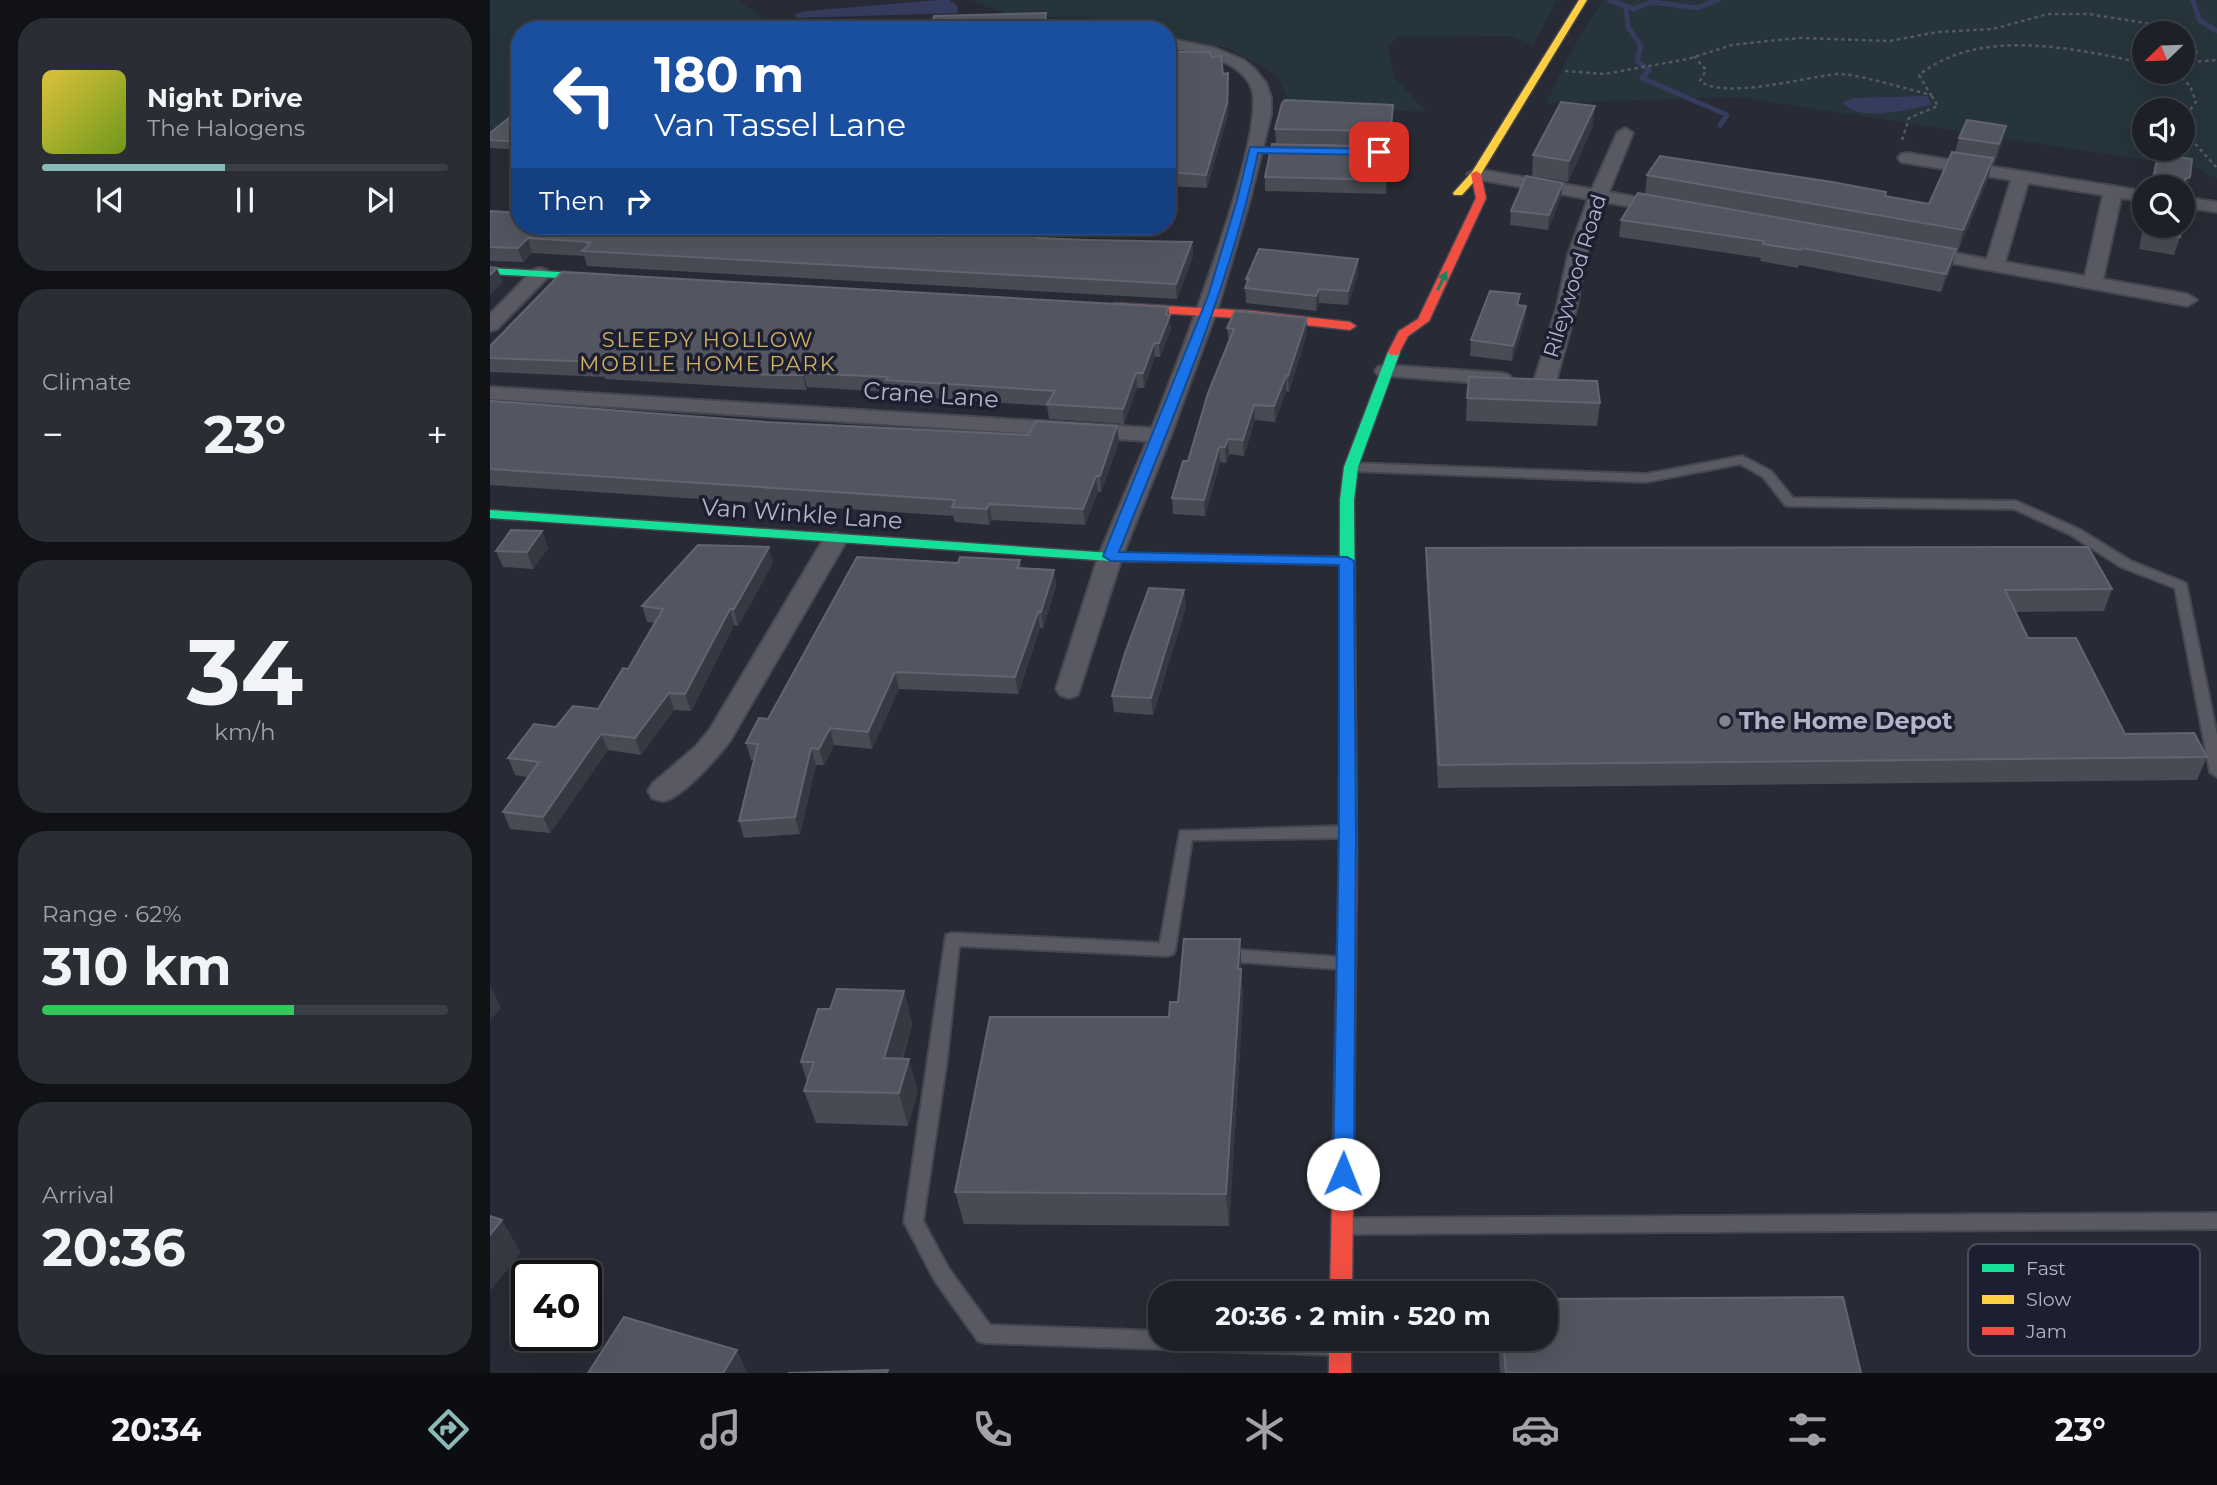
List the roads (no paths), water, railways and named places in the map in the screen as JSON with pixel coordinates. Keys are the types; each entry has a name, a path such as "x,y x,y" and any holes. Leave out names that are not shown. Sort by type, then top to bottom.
{"street":[{"path":"1453,202 1459,191 1476,174 1583,0"},
{"path":"1069,689 1111,556 1206,312 1260,150 1263,98 1253,77 1232,61 1213,53 1176,45"},
{"name":"Rileywood Road","path":"1545,381 1567,306 1577,254 1625,133"},
{"path":"1907,158 2132,194"},
{"path":"1476,174 1680,210"},
{"path":"1341,1281 1348,832 1347,500 1351,467 1385,371 1402,334 1423,321 1481,198 1476,174"},
{"path":"1995,265 2021,177"},
{"path":"2093,282 2113,191"},
{"path":"2195,204 2216,207"},
{"path":"1899,248 2187,300"},
{"path":"490,271 623,278"},
{"path":"490,325 540,274"},
{"path":"1095,306 1302,319 1350,326"},
{"path":"1397,318 1402,334"},
{"name":"Rileywood Road","path":"1385,371 1570,383"},
{"name":"Crane Lane","path":"490,393 1160,435"},
{"name":"Van Winkle Lane","path":"490,514 835,540 1111,556 1347,561"},
{"path":"662,791 720,736 835,540"},
{"path":"1340,1351 1340,1373"}],"lane":[{"path":"1351,467 1646,478 1742,460 1767,474 1789,502 2016,505 2075,533 2126,564 2181,586 2217,772"},
{"path":"1148,1338 985,1334 942,1275 913,1222 938,1059 952,939 1174,951 1185,835 1348,832"},
{"path":"1205,953 1346,963"},
{"path":"1342,1226 2217,1221"}],"water":[{"path":"949,0 957,5 958,13 797,18 795,14 806,11"},
{"path":"1927,96 1932,105 1872,114 1850,109 1842,102 1854,98"}],"waterway":[{"path":"1609,0 1634,9 1652,2 1697,8 1718,0"},
{"path":"2193,0 2199,20 2217,31"},
{"path":"1626,8 1628,27 1641,46 1637,61 1649,70 1642,78 1727,115 1720,125"}],"place":[{"name":"The Home Depot","path":"1725,721"}],"district":[{"name":"SLEEPY HOLLOW MOBILE HOME PARK","path":"708,352"}]}
